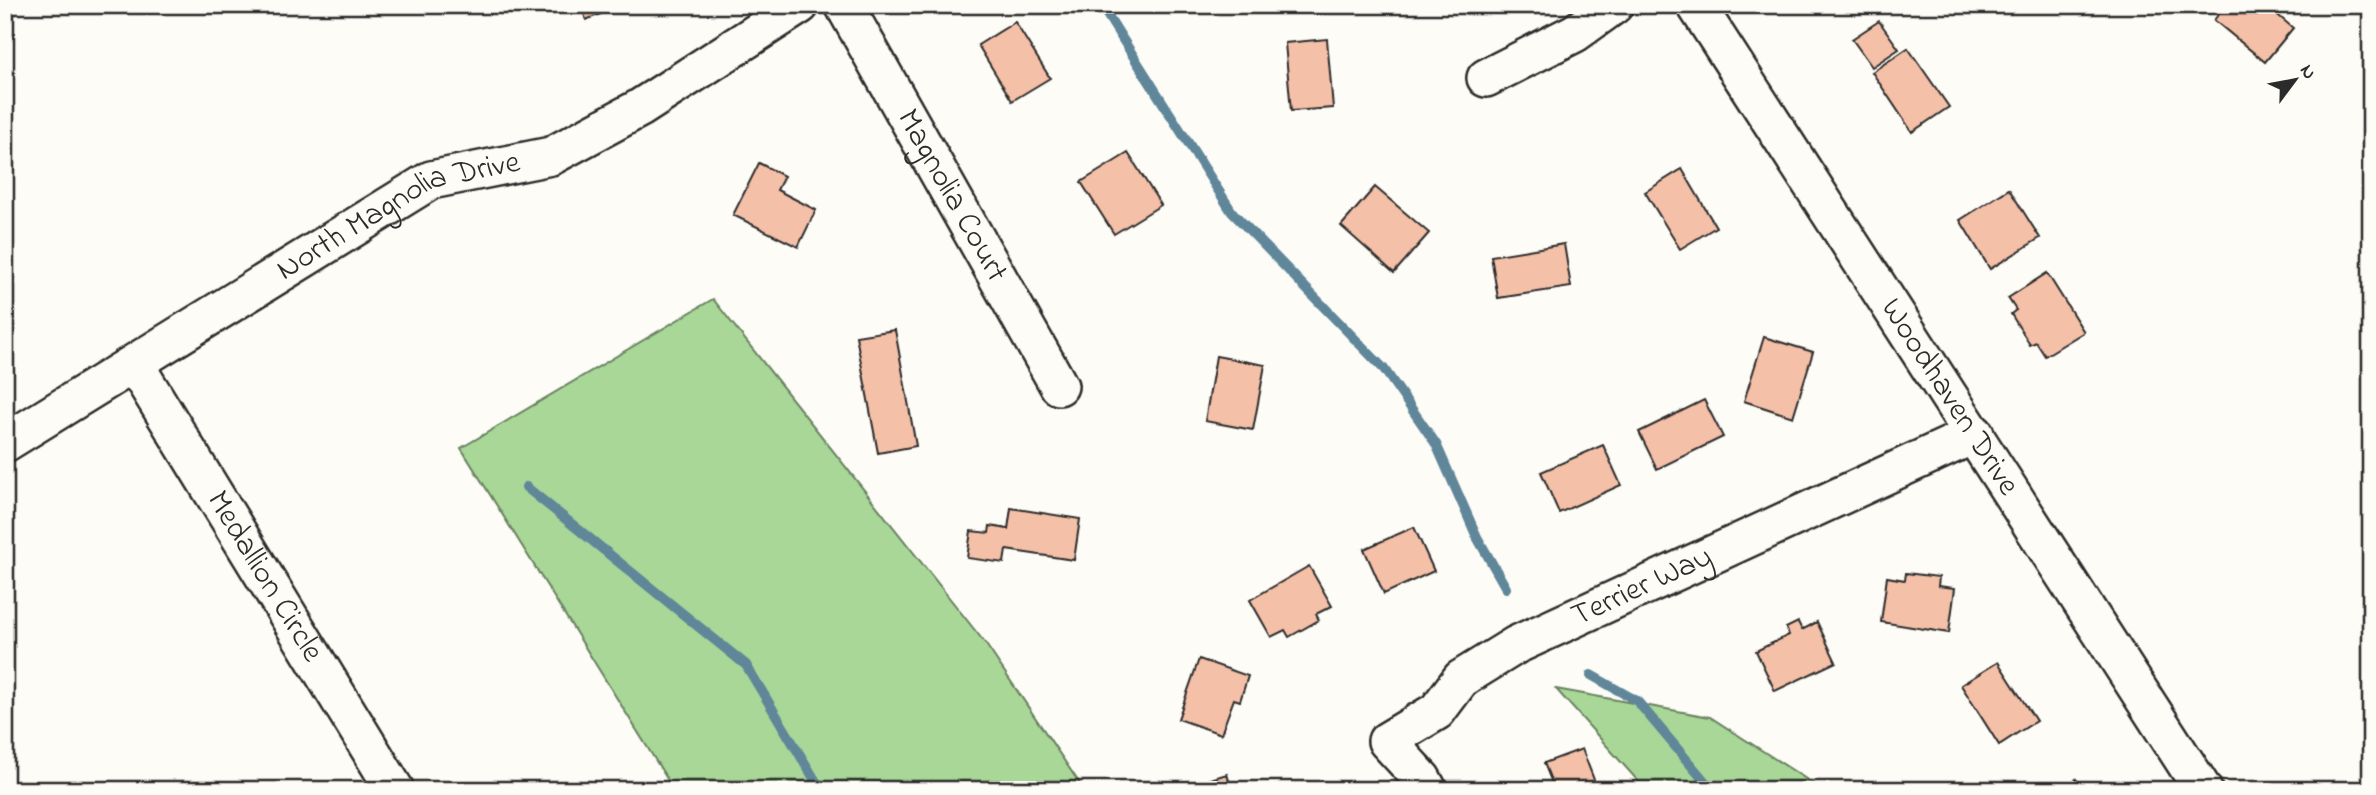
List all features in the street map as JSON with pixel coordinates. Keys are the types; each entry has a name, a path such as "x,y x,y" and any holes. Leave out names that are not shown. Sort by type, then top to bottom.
{"street":[{"name":"North Magnolia Drive","path":"5,443 431,180 551,156 640,108 800,5"},
{"name":"Magnolia Court","path":"844,5 1059,386"},
{"path":"1486,78 1575,33 1614,5"},
{"name":"Woodhaven Drive","path":"1696,5 2203,790"},
{"name":"Medallion Circle","path":"135,365 395,790"},
{"name":"Terrier Way","path":"1428,790 1422,779 1387,741 1437,711 1461,679 1516,645 1975,434"}],"green space":[{"path":"713,299 985,643 1084,790 674,790 461,448"},
{"path":"1556,689 1710,717 1823,790 1646,790"}],"building":[{"path":"581,5 623,5 586,20"},
{"path":"2226,5 2266,5 2293,28 2265,62 2214,20"},
{"path":"1879,21 1899,49 1872,67 1852,39"},
{"path":"1015,22 1050,78 1012,101 978,45"},
{"path":"1327,39 1333,108 1291,111 1285,43"},
{"path":"1908,48 1949,107 1912,132 1872,72"},
{"path":"1128,153 1161,205 1114,234 1081,182"},
{"path":"759,163 784,176 777,190 816,210 798,247 733,215"},
{"path":"1682,169 1716,227 1680,249 1645,192"},
{"path":"1375,187 1429,233 1394,273 1341,226"},
{"path":"2009,189 2040,238 1990,269 1960,220"},
{"path":"1564,244 1571,287 1498,298 1491,256"},
{"path":"2047,273 2084,332 2045,356 2036,342 2030,345 2011,314 2016,310 2008,298"},
{"path":"895,330 916,446 878,453 856,336"},
{"path":"1764,337 1813,352 1793,417 1744,401"},
{"path":"1216,356 1265,365 1253,430 1205,421"},
{"path":"1704,400 1723,437 1657,469 1639,432"},
{"path":"1603,445 1621,485 1559,513 1541,472"},
{"path":"1011,508 1080,519 1074,560 1006,550 1004,563 967,558 971,531 989,533 990,526 1008,529"},
{"path":"1414,527 1434,571 1384,594 1364,549"},
{"path":"1309,566 1332,606 1316,614 1319,620 1289,637 1285,630 1271,637 1250,600"},
{"path":"1906,573 1939,577 1938,586 1955,588 1949,633 1881,622 1887,577 1905,580"},
{"path":"1798,622 1802,630 1817,622 1836,662 1775,691 1756,651 1789,635 1786,628"},
{"path":"1199,659 1248,676 1240,701 1234,699 1221,734 1178,719"},
{"path":"1998,662 2036,721 1999,745 1961,685"},
{"path":"1582,749 1598,790 1545,790 1544,787 1552,783 1544,763"},
{"path":"1227,774 1232,790 1174,790"},
{"path":"2076,779 2083,790 2060,790"}],"waterway":[{"path":"1101,5 1232,212 1384,369 1436,444 1477,537 1506,588"},
{"path":"526,487 746,665 821,790"},
{"path":"1591,675 1637,701 1712,790"}]}
